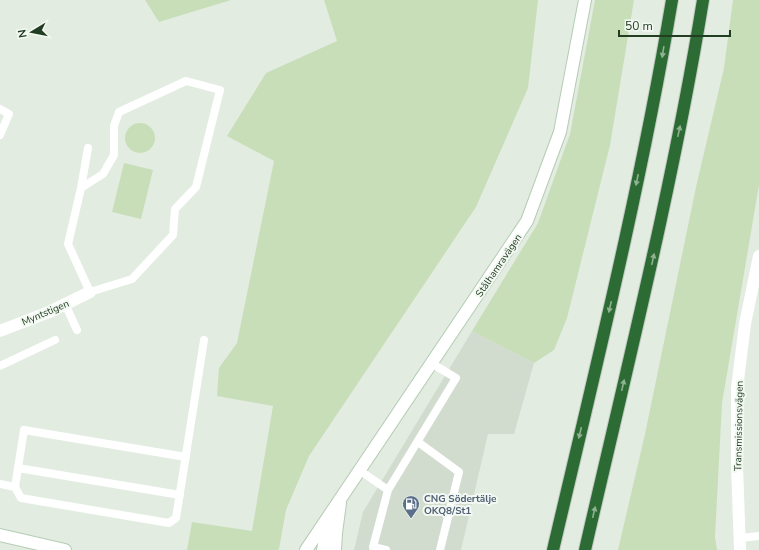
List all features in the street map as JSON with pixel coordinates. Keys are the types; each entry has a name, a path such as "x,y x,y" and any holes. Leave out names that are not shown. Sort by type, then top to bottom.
{"highway":[{"path":"553,550 620,262 661,67 672,0"},
{"path":"585,550 651,267 691,72 703,0"}],"main road":[{"name":"Stålhamravägen","path":"306,550 527,221 560,132 585,0"},
{"name":"Transmissionsvägen","path":"740,544 737,465 737,388 745,324 759,256"},
{"name":"Myntstigen","path":"0,331 90,292"},
{"name":"Stålhamravägen","path":"335,550 340,498"},
{"name":"Stålhamravägen","path":"323,550 330,516"},
{"path":"0,535 65,550"}],"lane":[{"path":"81,188 103,174 114,155 114,126 120,112 186,81 220,90 196,187 175,209 173,235 132,279 90,292 68,244 81,188 88,148"},
{"path":"0,109 9,114 0,135"},
{"path":"65,304 77,330"},
{"path":"0,366 56,340"},
{"path":"186,457 24,430 15,487 21,498 169,523 176,518 186,457 204,340"},
{"path":"386,550 373,547 388,490 456,378 431,363"},
{"path":"418,442 459,472 440,550"},
{"path":"18,468 180,495"},
{"path":"359,470 388,490"},
{"path":"0,484 15,487"},
{"path":"740,544 759,536"}],"shaded area":[{"path":"472,331 534,363 514,434 488,434 461,550 354,550 363,512"}],"green space":[{"path":"145,0 231,0 159,22"},
{"path":"324,0 538,0 528,88 476,207 309,456 286,510 279,549 187,550 192,522 252,531 273,406 217,396 219,368 237,343 274,161 227,136 266,73 337,41"},
{"path":"595,0 634,0 610,145 567,318 554,350 534,363 472,331 538,223 570,134"},
{"path":"733,0 759,0 759,185 722,403 715,537 717,550 618,550 645,434 696,187 724,68"},
{"path":"140,123 151,127 155,138 151,149 140,153 129,149 125,138 129,127"},
{"path":"124,163 153,170 141,219 112,212"}],"place":[{"name":"CNG Södertälje OKQ8/St1","path":"411,519"}]}
